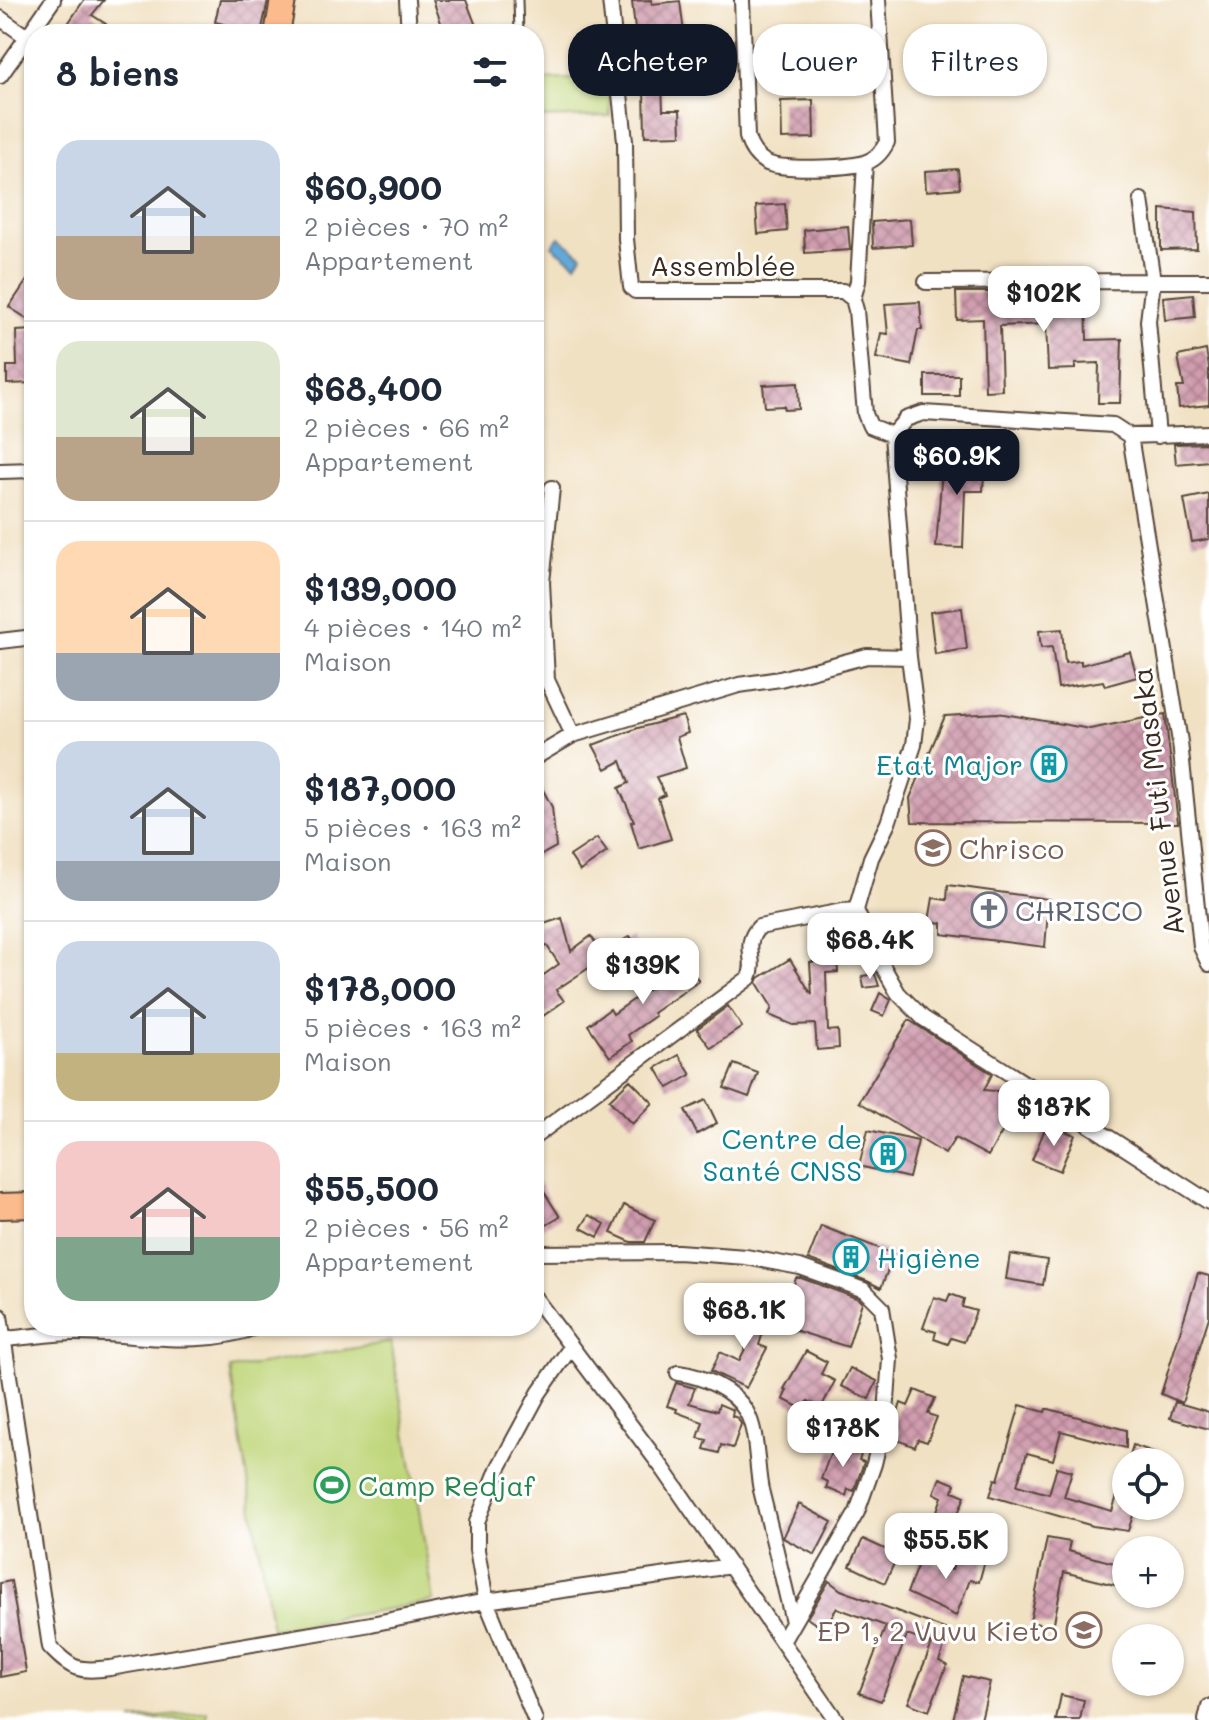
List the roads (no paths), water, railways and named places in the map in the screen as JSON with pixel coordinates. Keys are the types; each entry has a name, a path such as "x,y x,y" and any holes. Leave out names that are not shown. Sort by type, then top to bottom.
{"highway":[{"path":"279,24 283,0"},
{"path":"0,1206 24,1205"}],"street":[{"path":"40,24 53,0"},
{"path":"407,0 408,24"},
{"name":"Assemblée","path":"610,0 625,141 626,239 631,287 635,291 843,291 853,299"},
{"path":"742,0 747,137 750,148 766,163 783,168 865,163 881,153 887,142 878,0"},
{"path":"0,18 24,35"},
{"path":"0,76 24,48"},
{"path":"865,163 858,281 853,299 865,414 870,426 892,435"},
{"path":"1141,200 1153,281 1148,321 1158,436"},
{"path":"926,282 1209,281"},
{"path":"1209,433 1130,436 1113,425 923,413 906,419 892,435 909,657 917,719 914,745 888,823 871,858 856,910 873,949 898,993 923,1018 1209,1202"},
{"name":"Avenue Futi Masaka","path":"1130,436 1180,742 1201,947 1209,964"},
{"path":"0,471 24,470"},
{"path":"544,563 552,488"},
{"path":"544,621 547,680 573,735"},
{"path":"0,641 24,638"},
{"path":"544,752 573,735 739,685 780,679 867,656 909,657"},
{"path":"544,1130 749,978 752,971 751,935 759,927 856,910"},
{"path":"544,1253 678,1252 746,1257 800,1267 864,1290 882,1308 890,1359 886,1413 874,1464 857,1512 782,1642"},
{"path":"544,1311 731,1566 836,1720"},
{"path":"0,1316 50,1647 67,1665 86,1671 110,1668 371,1624 486,1601 731,1566"},
{"path":"4,1339 38,1336"},
{"path":"151,1336 217,1336"},
{"path":"535,1720 486,1601 477,1550 477,1522 498,1469 539,1393 571,1347"},
{"path":"678,1373 700,1376 736,1399 747,1413 758,1460 760,1487 793,1622"},
{"path":"1206,1720 1209,1707"}],"lane":[{"path":"518,0 519,24"}],"water":[{"path":"559,237 582,255 576,264 552,246"}],"place":[{"name":"Etat Major","path":"1049,764"},
{"name":"Chrisco","path":"933,848"},
{"name":"CHRISCO","path":"989,910"},
{"name":"Centre de Santé CNSS","path":"888,1154"},
{"name":"Higiène","path":"851,1257"},
{"name":"Camp Redjaf","path":"332,1485"},
{"name":"EP 1, 2 Vuvu Kieto","path":"1084,1630"}]}
